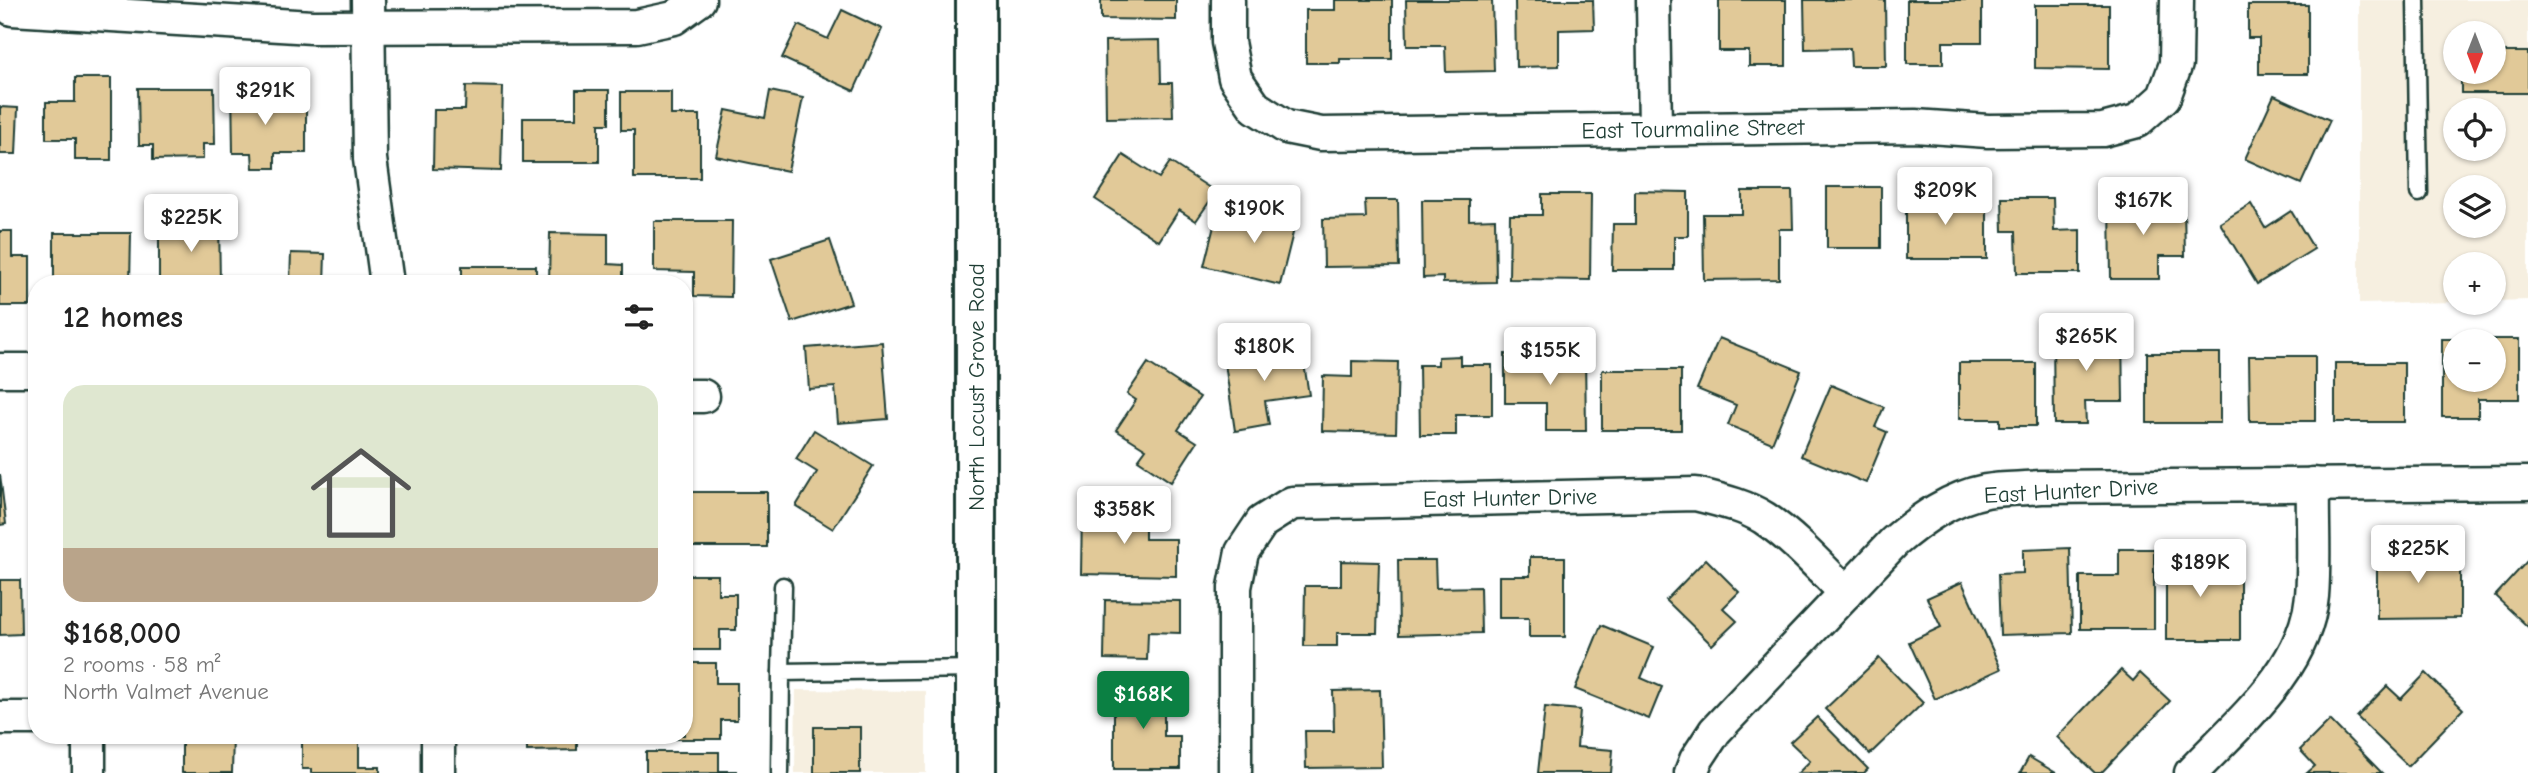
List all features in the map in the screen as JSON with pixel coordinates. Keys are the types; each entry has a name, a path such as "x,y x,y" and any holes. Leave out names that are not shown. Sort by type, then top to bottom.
{"main road":[{"name":"North Locust Grove Road","path":"976,0 976,773"}],"street":[{"path":"12,9 312,27 368,13 637,26 674,18 699,0"},
{"name":"East Tourmaline Street","path":"1228,0 1228,42 1236,78 1255,107 1286,127 1321,134 1915,126 1988,131 2103,130 2137,121 2164,97 2176,64 2177,0"},
{"path":"1653,0 1655,129"},
{"path":"368,13 370,159 386,275"},
{"path":"0,370 28,370"},
{"name":"East Hunter Drive","path":"1235,773 1235,587 1242,552 1262,522 1292,503 1696,494 1731,503 1763,518 1791,540 1846,593 1894,542 1922,519 1952,502 1986,491 2041,487 2528,483"},
{"path":"2190,773 2266,694 2288,664 2304,632 2312,598 2313,484"},
{"path":"1691,773 1715,731 1846,593"},
{"path":"0,718 28,718"},
{"path":"89,744 89,773"},
{"path":"438,744 438,773"}],"lane":[{"path":"2416,0 2419,192"},
{"path":"780,773 783,586"},
{"path":"781,672 976,669"}],"shaded area":[{"path":"2359,0 2528,0 2528,300 2506,301 2506,252 2443,252 2443,302 2359,304"},
{"path":"796,690 926,691 926,773 795,773"}],"building":[{"path":"1101,0 1176,0 1176,20 1101,19"},
{"path":"1335,0 1392,0 1392,59 1340,59 1340,63 1306,63 1306,10 1335,10"},
{"path":"1406,0 1492,0 1494,71 1446,72 1445,46 1407,46"},
{"path":"1515,0 1593,0 1594,29 1559,30 1559,66 1516,67"},
{"path":"1719,0 1786,0 1786,66 1749,66 1749,51 1719,51"},
{"path":"1804,0 1885,0 1886,66 1851,66 1850,48 1805,49"},
{"path":"1907,0 1982,0 1982,42 1943,42 1943,64 1907,64"},
{"path":"2035,5 2109,5 2109,69 2035,68"},
{"path":"2248,5 2308,5 2308,74 2259,74 2259,38 2248,38"},
{"path":"842,10 882,29 854,91 782,58 798,25 828,39"},
{"path":"1160,40 1161,83 1172,83 1173,117 1106,118 1105,41"},
{"path":"2506,52 2528,52 2528,93 2461,93 2461,84 2506,84"},
{"path":"75,78 111,78 111,160 75,160 75,139 46,139 46,102 75,102"},
{"path":"232,84 265,84 265,108 306,107 306,153 275,153 275,168 253,168 252,153 233,153"},
{"path":"466,86 503,87 501,171 433,169 434,110 465,110"},
{"path":"138,88 214,88 215,144 203,144 203,159 153,160 153,145 139,145"},
{"path":"576,90 609,90 609,124 599,124 599,162 523,162 523,118 576,118"},
{"path":"770,91 803,98 788,171 716,156 726,110 765,118"},
{"path":"621,92 671,92 671,115 700,115 700,178 634,178 634,130 621,130"},
{"path":"2274,95 2330,120 2301,184 2245,159"},
{"path":"0,107 18,108 16,154 0,154"},
{"path":"1123,155 1159,178 1170,162 1216,192 1196,221 1179,210 1159,241 1095,199"},
{"path":"1827,187 1881,187 1881,248 1827,248"},
{"path":"1635,191 1688,192 1688,236 1674,236 1674,270 1612,270 1613,224 1635,224"},
{"path":"1742,191 1792,191 1793,229 1779,229 1779,279 1704,280 1703,214 1742,214"},
{"path":"1906,192 1968,192 1968,209 1987,209 1987,259 1906,259"},
{"path":"1542,194 1591,194 1590,280 1509,279 1510,215 1542,215"},
{"path":"2110,195 2143,195 2143,206 2184,206 2185,256 2159,256 2159,279 2111,279"},
{"path":"2002,198 2053,198 2054,231 2080,230 2080,273 2017,273 2016,231 2003,231"},
{"path":"1365,200 1398,200 1399,266 1324,267 1323,219 1366,218"},
{"path":"1422,200 1469,200 1469,220 1495,219 1496,282 1443,283 1443,277 1423,278"},
{"path":"1258,203 1298,213 1280,285 1204,266 1216,218 1252,227"},
{"path":"2251,204 2265,228 2291,211 2314,249 2257,284 2220,223"},
{"path":"219,219 220,275 159,275 159,237 180,237 179,220"},
{"path":"654,221 732,221 731,297 694,296 694,272 654,271"},
{"path":"0,231 12,231 12,257 30,257 28,306 0,306"},
{"path":"54,233 131,233 130,275 54,275"},
{"path":"550,233 608,234 608,264 623,265 623,275 549,275"},
{"path":"830,240 851,303 792,322 771,259"},
{"path":"291,253 325,254 324,275 290,275"},
{"path":"462,266 536,266 536,275 462,275"},
{"path":"2122,332 2123,401 2085,401 2086,424 2054,424 2053,334"},
{"path":"1719,338 1801,371 1772,443 1728,425 1736,405 1697,389"},
{"path":"2442,339 2443,392 2506,392 2506,339 2519,339 2519,399 2478,399 2478,417 2442,417"},
{"path":"882,342 888,419 838,423 835,387 809,389 806,348"},
{"path":"1301,345 1309,395 1265,401 1269,425 1235,431 1224,357"},
{"path":"2147,353 2220,353 2220,423 2147,423"},
{"path":"1505,354 1585,354 1586,431 1546,431 1546,403 1505,403"},
{"path":"1460,356 1460,365 1492,365 1492,415 1456,415 1456,435 1420,435 1419,365 1438,365 1438,357"},
{"path":"2249,356 2315,356 2315,421 2250,421"},
{"path":"1352,361 1398,362 1396,433 1322,431 1323,376 1352,377"},
{"path":"1148,363 1200,397 1178,430 1197,442 1171,482 1138,460 1146,449 1116,430 1136,400 1127,394"},
{"path":"1959,363 2036,363 2036,426 2000,426 2000,419 1959,419"},
{"path":"2335,363 2404,363 2404,422 2335,422"},
{"path":"1602,370 1681,370 1681,430 1602,430"},
{"path":"1831,385 1884,407 1875,427 1887,432 1866,483 1801,456"},
{"path":"814,430 873,466 833,529 796,506 817,472 796,459"},
{"path":"0,474 6,524 0,525"},
{"path":"693,492 767,492 767,547 693,547"},
{"path":"1082,510 1145,511 1145,539 1176,539 1176,576 1081,574"},
{"path":"2166,547 2200,547 2200,572 2240,572 2240,640 2166,640"},
{"path":"2070,548 2072,633 2000,635 1998,574 2023,573 2023,550"},
{"path":"2119,549 2154,549 2154,629 2080,629 2080,576 2119,576"},
{"path":"2377,552 2460,552 2460,618 2377,619"},
{"path":"1530,557 1565,557 1565,637 1529,637 1529,618 1499,618 1499,576 1530,576"},
{"path":"1706,559 1739,592 1723,608 1737,621 1712,645 1666,600"},
{"path":"1398,560 1435,560 1436,588 1480,587 1481,633 1399,635"},
{"path":"2528,560 2528,627 2495,596"},
{"path":"1341,561 1379,562 1377,633 1337,633 1337,646 1304,646 1305,586 1341,586"},
{"path":"693,575 718,575 718,594 736,594 736,630 720,630 720,650 693,650"},
{"path":"0,580 20,580 21,634 0,635"},
{"path":"1962,582 2001,669 1935,699 1909,642 1941,627 1927,598"},
{"path":"1105,600 1180,601 1180,633 1148,632 1147,660 1104,659"},
{"path":"1601,625 1654,647 1641,678 1662,687 1649,719 1575,689"},
{"path":"1879,658 1923,703 1870,754 1825,709"},
{"path":"693,663 716,663 716,683 737,683 737,720 721,720 721,739 693,739"},
{"path":"2121,670 2133,681 2140,673 2170,701 2101,773 2095,773 2057,737"},
{"path":"2426,673 2463,709 2408,766 2357,717 2387,686 2401,699"},
{"path":"1114,687 1164,687 1164,736 1180,736 1180,769 1114,769"},
{"path":"1380,690 1382,767 1306,768 1305,731 1334,731 1333,691"},
{"path":"1545,707 1580,710 1577,747 1613,750 1611,773 1538,773"},
{"path":"1817,717 1868,769 1864,773 1798,773 1810,761 1790,742"},
{"path":"2330,720 2382,773 2307,773 2315,766 2300,750"},
{"path":"814,727 860,727 860,773 814,773"},
{"path":"182,744 233,744 232,773 182,773"},
{"path":"302,744 359,744 359,767 380,767 380,773 311,773 311,769 302,769"},
{"path":"527,744 577,744 577,750 527,751"},
{"path":"646,752 719,752 719,771 737,773 646,773"},
{"path":"2029,757 2056,773 2020,773"}]}
